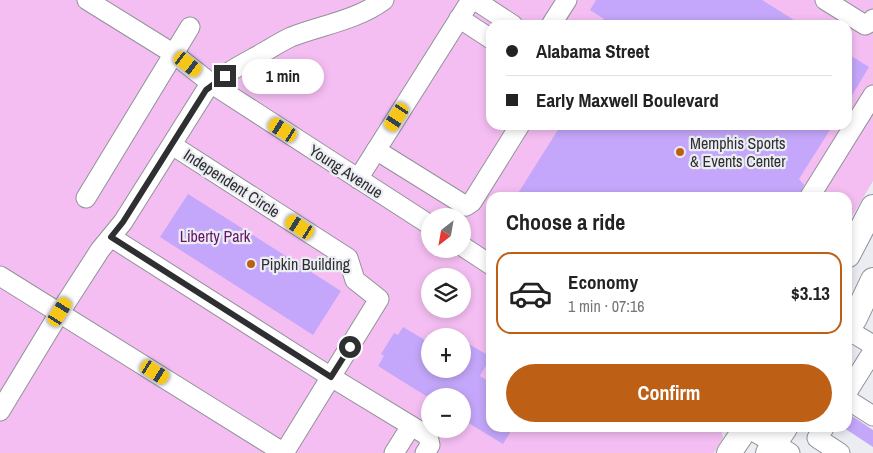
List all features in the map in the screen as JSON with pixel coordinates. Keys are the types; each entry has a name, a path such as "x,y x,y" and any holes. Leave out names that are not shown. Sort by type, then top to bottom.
{"main road":[{"path":"852,247 873,207"},
{"path":"852,264 873,233"},
{"path":"852,323 871,293"},
{"path":"729,453 744,432"}],"street":[{"name":"Young Avenue","path":"87,0 174,54 212,84 421,219"},
{"path":"0,411 60,312 100,250 123,222 206,90 212,84 290,38 374,8 384,0"},
{"path":"358,178 459,18 473,0 505,20"},
{"path":"554,20 567,0"},
{"path":"825,0 865,25 873,19"},
{"path":"459,18 486,37"},
{"path":"86,198 190,27"},
{"path":"852,129 873,95"},
{"path":"376,150 466,206 472,202 517,130"},
{"path":"813,192 851,130"},
{"name":"Independent Circle","path":"172,145 348,258 355,280 379,299 331,377"},
{"path":"111,237 331,377 428,436 430,445 425,453"},
{"path":"471,252 486,262"},
{"path":"0,276 284,453 331,377"},
{"path":"852,328 873,345"},
{"path":"852,380 873,351"},
{"path":"852,403 873,416"},
{"path":"394,453 411,426"},
{"path":"755,432 779,444"},
{"path":"821,432 817,438 838,452"}],"green space":[{"name":"Liberty Park","path":"0,0 873,0 873,181 852,216 852,192 486,192 486,432 722,432 723,438 714,453 0,453"}],"building":[{"path":"596,0 762,0 794,20 603,20 590,10"},
{"path":"852,56 869,67 852,95"},
{"name":"Memphis Sports & Events Center","path":"558,130 830,130 799,179 804,185 801,192 519,192"},
{"name":"Pipkin Building","path":"188,194 341,291 313,335 160,237"},
{"path":"403,327 421,338 421,378 471,378 471,345 486,354 486,366 480,376 486,380 486,432 510,432 503,444 471,424 471,388 421,388 421,393 378,366 384,356 381,354 394,333 398,335"},
{"path":"852,416 873,430 873,447 850,432 852,432"}],"place":[{"name":"Memphis Sports & Events Center","path":"680,152"},
{"name":"Pipkin Building","path":"251,264"}],"route":[{"path":"225,76 206,90 123,222 111,237 331,377 350,347"}]}
